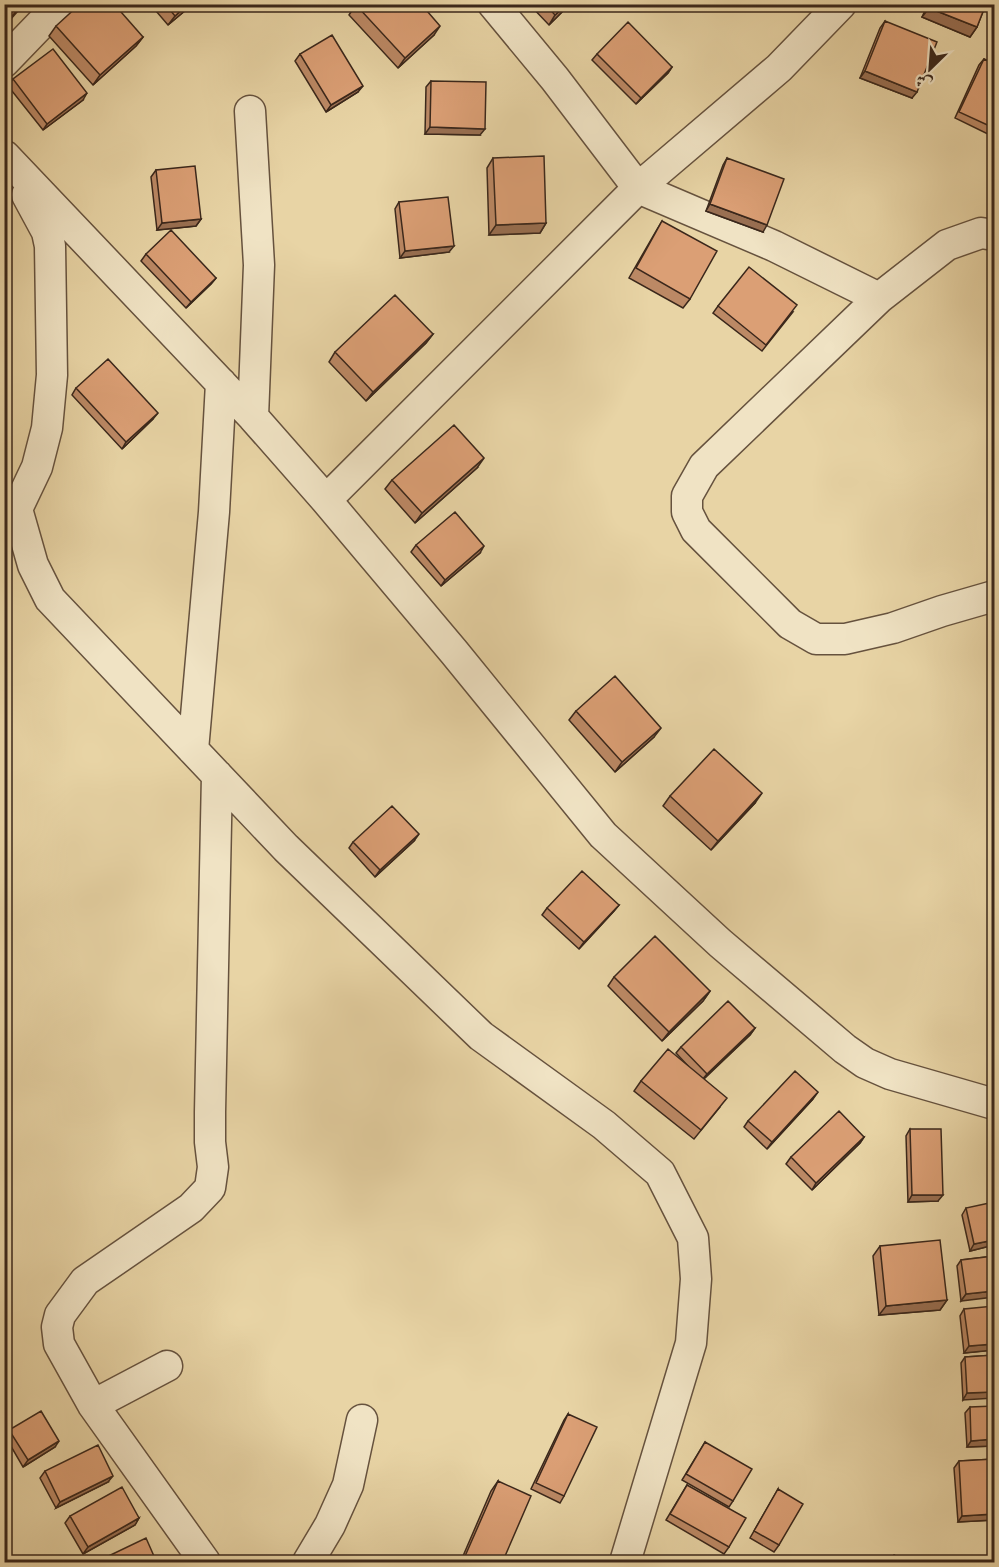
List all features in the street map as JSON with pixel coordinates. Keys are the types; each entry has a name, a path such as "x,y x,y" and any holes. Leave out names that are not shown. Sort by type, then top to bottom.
{"street":[{"path":"4,62 60,4"},
{"path":"493,4 555,79 638,188 774,246 879,298"},
{"path":"326,500 638,188 778,68 841,4"},
{"path":"250,111 259,265 253,417"},
{"path":"5,156 253,417 454,652 603,835 681,909 865,1063 890,1074 994,1104"},
{"path":"5,156 38,213 47,232 50,246 52,375 47,428 37,467 11,512 50,599 286,848 481,1036 604,1125 660,1173 693,1238 696,1279 688,1354 625,1563"},
{"path":"994,235 981,233 947,245 879,298 704,466 687,496 687,512 696,530 790,624 816,639 845,639 893,628 994,596"},
{"path":"193,750 214,512 221,383"},
{"path":"205,1563 93,1405 59,1344 57,1327 60,1315 86,1281 191,1208 210,1188 213,1167 210,1112 217,775"},
{"path":"93,1405 167,1366"},
{"path":"308,1563 330,1525 348,1485 362,1420"}],"building":[{"path":"4,4 22,4 4,26"},
{"path":"80,4 114,4 143,37 100,75 56,26"},
{"path":"165,4 188,4 175,16"},
{"path":"356,4 421,4 440,26 405,58"},
{"path":"545,4 567,4 555,15"},
{"path":"930,4 986,4 977,27 929,8"},
{"path":"885,21 937,42 917,92 865,71"},
{"path":"628,22 672,67 641,98 597,54"},
{"path":"332,35 363,86 331,105 300,54"},
{"path":"53,49 87,93 47,124 13,79"},
{"path":"984,59 994,64 994,128 959,112"},
{"path":"431,81 486,82 485,129 430,127"},
{"path":"544,156 546,223 496,225 493,158"},
{"path":"727,158 784,179 767,225 710,204"},
{"path":"195,166 201,219 162,223 156,170"},
{"path":"448,197 454,246 405,251 399,202"},
{"path":"662,221 717,251 690,299 636,268"},
{"path":"171,230 216,278 191,302 146,254"},
{"path":"749,267 797,305 766,345 718,306"},
{"path":"395,295 433,334 373,392 335,352"},
{"path":"108,359 158,413 126,442 76,388"},
{"path":"454,425 484,458 422,513 392,480"},
{"path":"455,512 484,546 445,580 416,545"},
{"path":"615,676 661,728 622,762 576,711"},
{"path":"714,749 762,793 718,841 670,796"},
{"path":"392,806 419,834 380,870 353,842"},
{"path":"582,871 619,905 584,942 547,908"},
{"path":"655,936 710,991 669,1032 614,977"},
{"path":"728,1001 755,1028 707,1074 681,1047"},
{"path":"668,1049 727,1098 701,1130 641,1081"},
{"path":"795,1071 818,1092 772,1142 748,1121"},
{"path":"839,1111 864,1137 816,1183 791,1157"},
{"path":"910,1129 941,1129 943,1195 912,1195"},
{"path":"994,1202 994,1240 974,1244 966,1208"},
{"path":"940,1240 947,1300 886,1306 880,1246"},
{"path":"994,1256 994,1291 966,1294 961,1260"},
{"path":"994,1306 994,1344 969,1346 964,1309"},
{"path":"994,1355 994,1392 967,1393 965,1357"},
{"path":"994,1406 994,1439 971,1441 970,1407"},
{"path":"41,1411 59,1441 28,1460 9,1430"},
{"path":"568,1414 597,1427 564,1496 536,1483"},
{"path":"705,1442 752,1469 733,1501 686,1474"},
{"path":"98,1445 113,1476 60,1502 45,1471"},
{"path":"994,1459 994,1514 962,1516 959,1461"},
{"path":"498,1481 531,1496 502,1563 462,1563"},
{"path":"687,1485 746,1518 729,1547 670,1514"},
{"path":"122,1487 139,1518 88,1547 70,1516"},
{"path":"778,1489 803,1504 779,1545 754,1531"},
{"path":"146,1538 157,1563 96,1562"},
{"path":"894,1555 908,1563 890,1563"}]}
